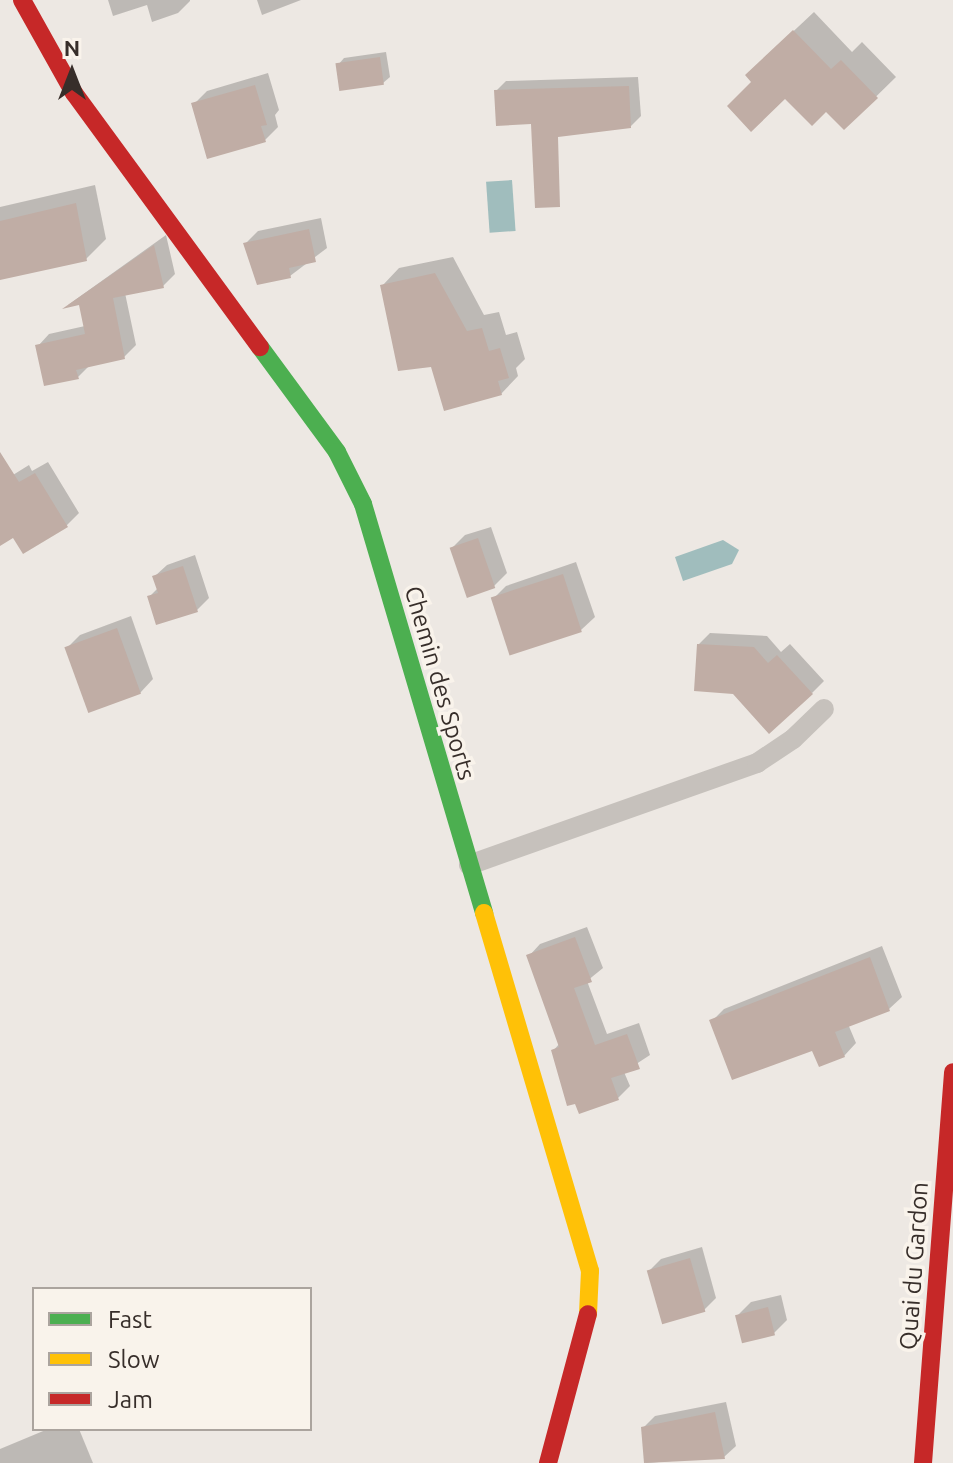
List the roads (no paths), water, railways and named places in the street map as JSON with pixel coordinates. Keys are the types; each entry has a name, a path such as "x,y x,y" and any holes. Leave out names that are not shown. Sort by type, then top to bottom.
{"street":[{"name":"Chemin des Sports","path":"22,0 74,93 337,452 363,504 590,1271 588,1321 548,1463"},
{"name":"Quai du Gardon","path":"923,1463 953,1072"}],"lane":[{"path":"469,865 757,763 793,739 824,709"}],"water":[{"path":"512,180 516,231 490,233 486,182"},
{"path":"723,540 739,550 732,564 683,581 675,557"}]}
